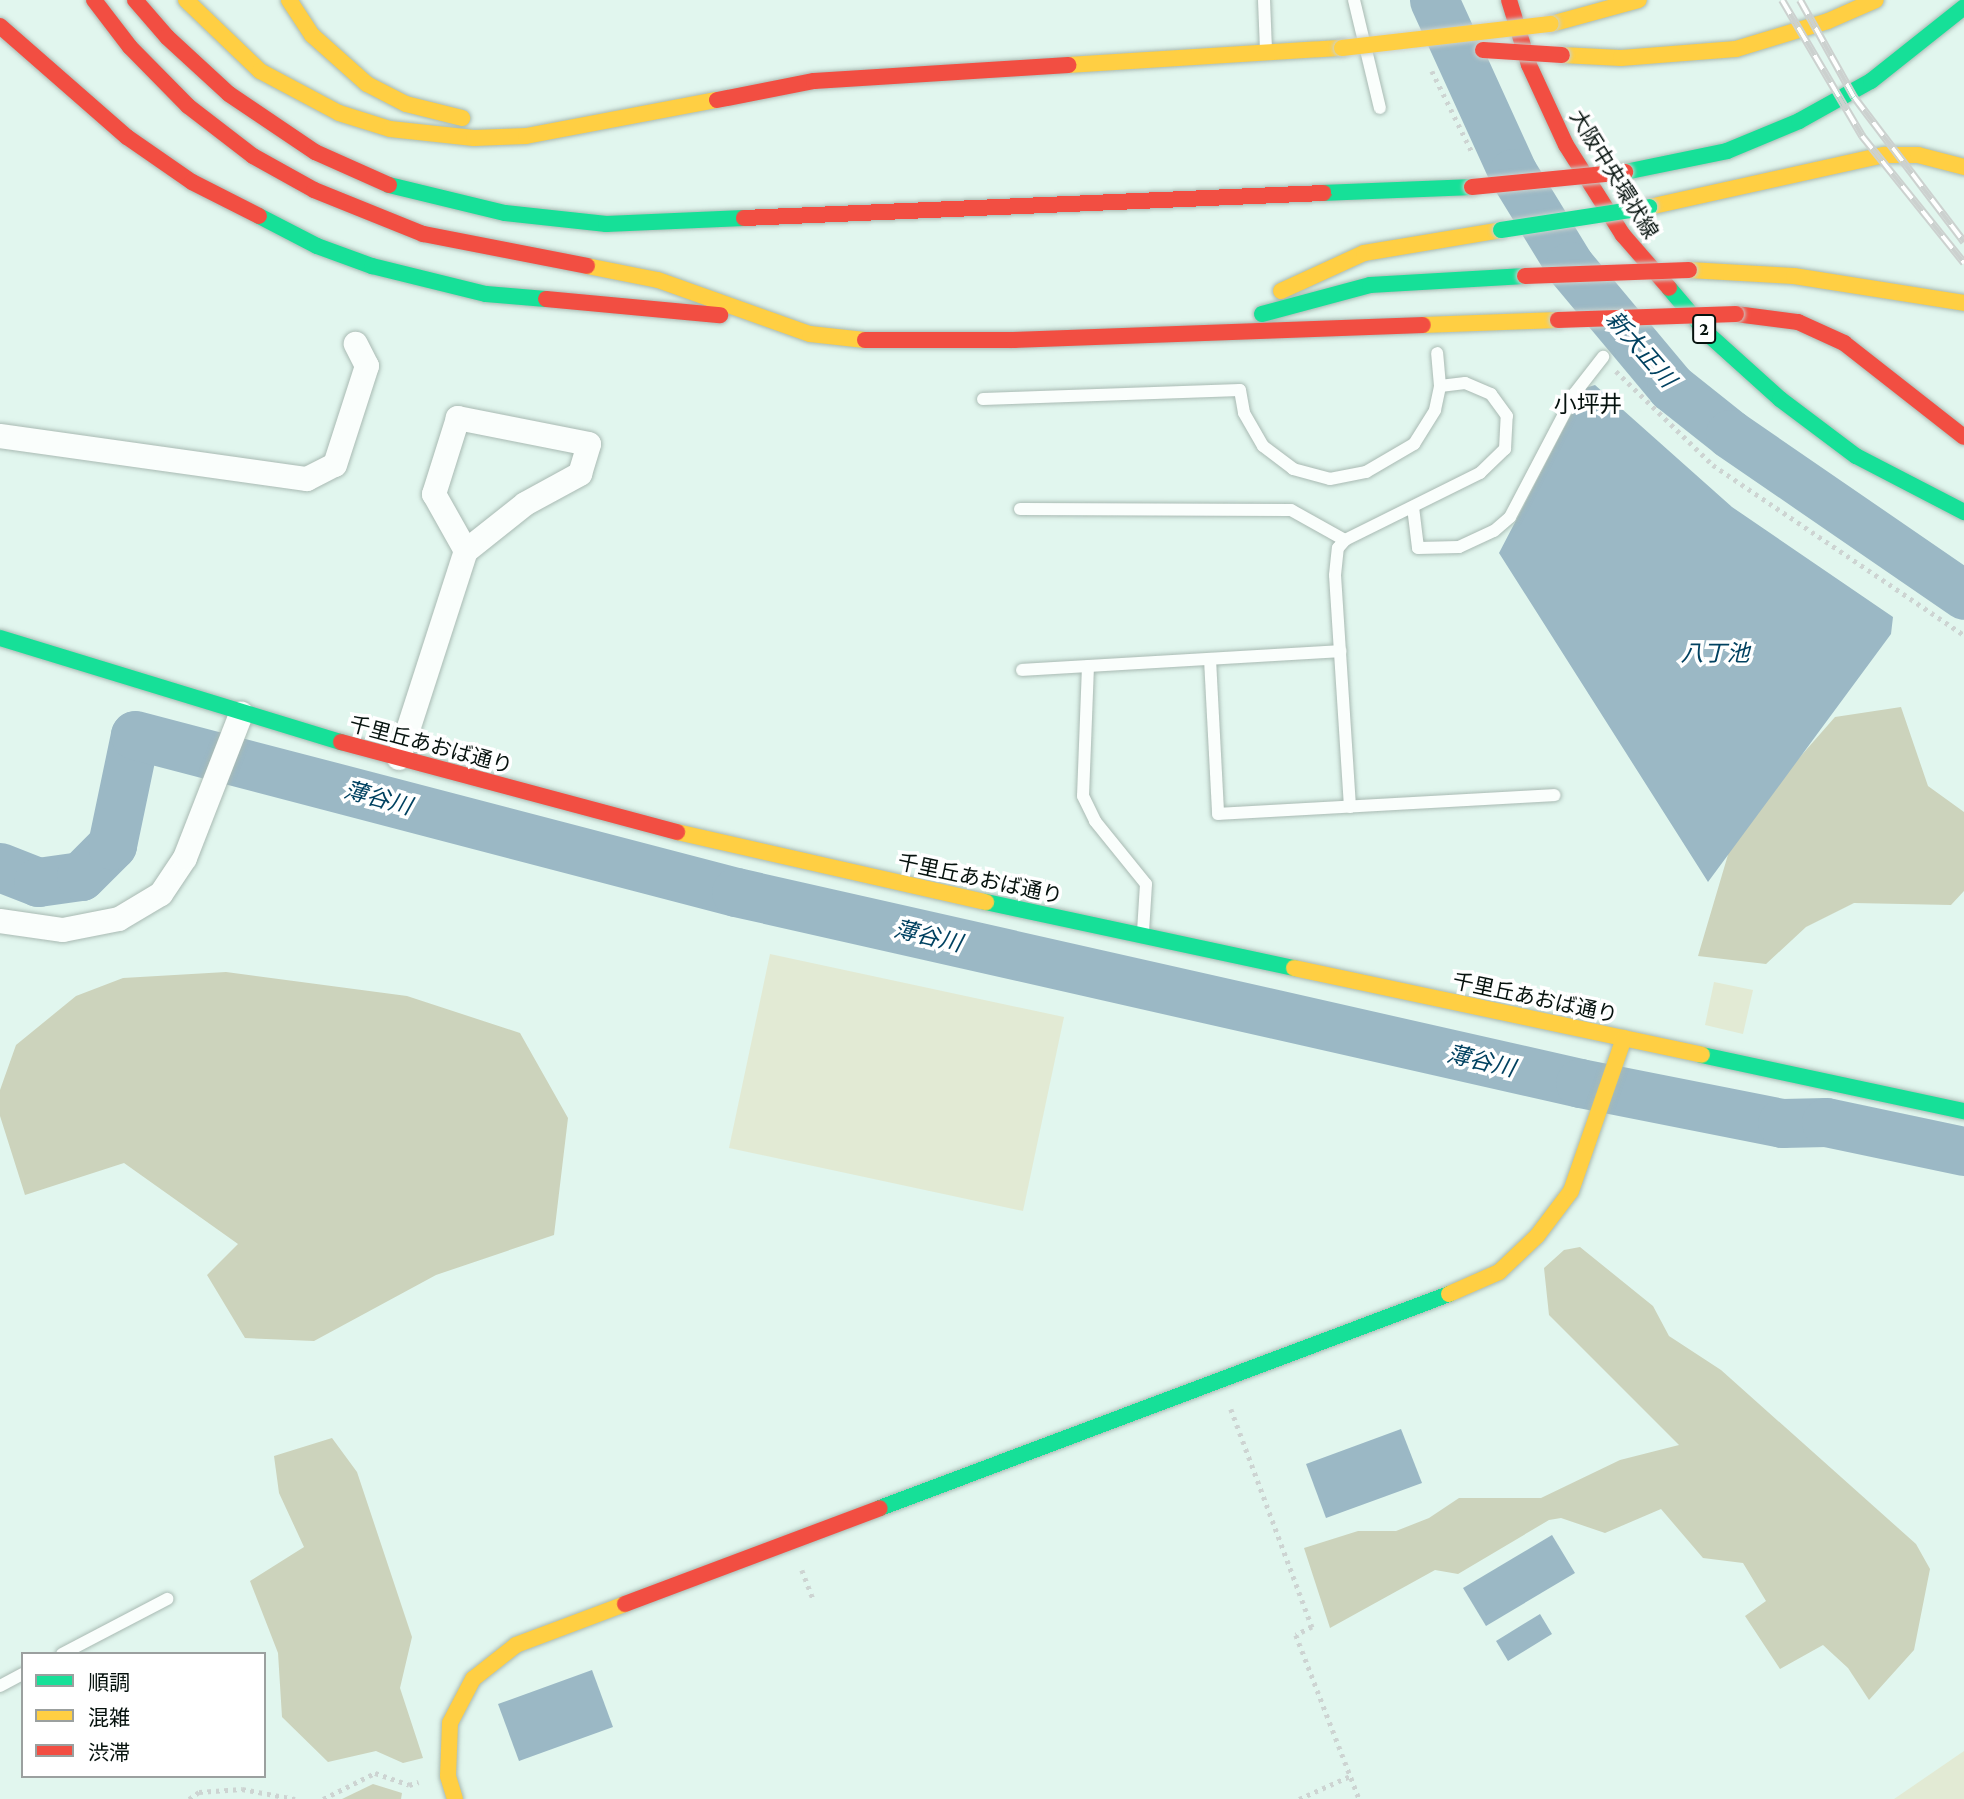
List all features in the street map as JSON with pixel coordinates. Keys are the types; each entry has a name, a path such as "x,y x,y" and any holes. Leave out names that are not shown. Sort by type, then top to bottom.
{"main road":[{"path":"94,0 130,47 188,106 253,156 314,190 423,234 658,280 810,334 880,342 1736,314 1798,322 1844,343 1964,437"},
{"path":"135,0 167,37 229,94 315,152 401,190 505,213 606,224 1472,187 1625,172 1727,151 1799,121 1871,81 1963,8"},
{"path":"186,0 260,71 339,113 390,130 461,137 527,136 814,81 1393,45 1551,24 1639,0"},
{"path":"289,0 312,35 367,84 429,112 478,119"},
{"name":"大阪中央環状線","path":"1509,0 1530,65 1566,145 1623,234 1709,335 1780,399 1856,456 1964,512"},
{"path":"1393,45 1632,57 1736,49 1815,25 1876,0"},
{"path":"0,26 127,137 192,182 317,246 372,266 486,294 768,318"},
{"path":"533,116 669,107"},
{"path":"1182,331 1234,313 1364,253 1649,207 1884,155 1918,156 1964,167"},
{"path":"1182,331 1370,285 1689,270 1794,276 1964,303"},
{"name":"千里丘あおば通り","path":"0,638 241,714 617,818 1143,936 1964,1111"},
{"path":"455,1799 448,1776 450,1723 473,1679 516,1645 1407,1311 1499,1272 1537,1236 1571,1191 1624,1038"}],"street":[{"path":"0,436 307,479 335,464 367,366 356,344"},
{"path":"399,758 466,551 525,504 580,474 589,444 458,418 434,494 466,551"},
{"path":"0,921 64,930 119,919 161,894 185,858 241,714"}],"lane":[{"path":"1264,0 1266,52"},
{"path":"1354,0 1380,108"},
{"path":"983,399 1240,390 1244,413 1263,446 1293,469 1330,479 1366,472 1401,454 1426,428 1440,386 1437,353"},
{"path":"1413,507 1418,548 1459,547 1494,531 1510,517 1575,393 1603,357"},
{"path":"1350,807 1335,575 1338,548 1345,540 1480,473 1505,449 1507,416 1491,394 1465,383 1440,386"},
{"path":"1020,509 1291,510 1345,540"},
{"path":"1022,670 1340,652"},
{"path":"1210,659 1219,814 1554,795"},
{"path":"1088,666 1081,784 1096,821 1146,884 1149,904 1143,936"},
{"path":"66,1652 167,1599"},
{"path":"0,1686 21,1675"}],"path":[{"path":"1226,1396 1312,1627 1296,1635 1359,1798"},
{"path":"796,1557 814,1601"},
{"path":"323,1799 375,1773 409,1785 433,1778"},
{"path":"1299,1799 1350,1776"},
{"path":"189,1799 199,1792 242,1789 295,1799"}],"green space":[{"path":"1901,707 1928,786 1964,812 1964,891 1951,905 1854,903 1806,927 1766,964 1698,956 1735,831 1835,717"},
{"path":"770,954 1064,1017 1023,1211 729,1148"},
{"path":"226,972 407,996 520,1033 568,1118 554,1235 436,1275 314,1341 245,1338 207,1275 238,1244 124,1163 25,1195 0,1116 0,1090 16,1045 76,996 123,978"},
{"path":"1714,982 1753,990 1743,1034 1705,1025"},
{"path":"1580,1247 1653,1306 1669,1336 1721,1370 1916,1544 1930,1569 1914,1650 1869,1700 1848,1668 1823,1645 1780,1669 1745,1616 1766,1601 1743,1563 1703,1558 1661,1509 1605,1533 1561,1518 1549,1520 1458,1574 1435,1570 1330,1628 1304,1548 1358,1531 1396,1531 1429,1518 1459,1498 1541,1498 1620,1460 1679,1445 1549,1315 1544,1268 1564,1250"},
{"path":"332,1438 357,1472 412,1637 400,1688 423,1758 403,1763 376,1751 328,1762 282,1717 278,1653 250,1581 304,1547 279,1493 274,1456"},
{"path":"1964,1751 1964,1799 1894,1799"},
{"path":"373,1784 402,1793 401,1799 342,1799"}],"water":[{"name":"八丁池","path":"1595,385 1732,507 1893,617 1891,634 1708,882 1499,553 1585,388"},
{"path":"1401,1429 1422,1483 1326,1518 1306,1464"},
{"path":"1552,1535 1575,1573 1486,1626 1463,1588"},
{"path":"1540,1614 1552,1634 1508,1661 1496,1641"},
{"path":"592,1670 613,1727 519,1761 498,1704"}],"waterway":[{"name":"新大正川","path":"1434,0 1513,173 1570,266 1671,387 1730,434 1964,595"},
{"name":"薄谷川","path":"0,867 38,882 81,876 112,845 135,735 736,892 1580,1083 1782,1123 1826,1122 1964,1151"}],"railway":[{"path":"1782,0 1862,136 1964,263"},
{"path":"1800,0 1854,97 1964,242"}],"traffic: fast":[{"path":"1625,172 1727,151 1799,121 1871,81 1964,7"},
{"path":"389,185 505,213 606,224 744,218"},
{"path":"1323,193 1472,187"},
{"path":"1501,230 1649,207"},
{"path":"259,216 317,246 372,266 486,294 546,299"},
{"path":"1262,314 1370,285 1525,276"},
{"path":"1669,288 1709,335 1780,399 1856,456 1964,512"},
{"path":"0,638 341,742"},
{"path":"986,902 1294,968"},
{"path":"1702,1055 1964,1111"},
{"path":"880,1508 1449,1294"}],"traffic: slow":[{"path":"186,0 260,71 339,113 390,129 474,138 526,136 717,100"},
{"path":"289,0 312,35 367,84 406,104 462,118"},
{"path":"1551,24 1639,0"},
{"path":"1562,55 1621,58 1736,49 1828,21 1876,0"},
{"path":"1342,48 1551,24"},
{"path":"1068,65 1342,48"},
{"path":"1649,207 1884,155 1918,155 1964,167"},
{"path":"1281,291 1364,253 1501,230"},
{"path":"587,266 658,280 810,334 865,340"},
{"path":"1689,270 1794,276 1964,303"},
{"path":"1423,325 1558,320"},
{"path":"677,832 986,902"},
{"path":"1294,968 1702,1055"},
{"path":"1449,1294 1499,1272 1537,1236 1571,1191 1624,1038"},
{"path":"455,1799 448,1776 450,1723 473,1679 516,1645 625,1604"}],"traffic: jam":[{"path":"94,0 130,47 188,106 253,156 314,190 423,234 587,266"},
{"path":"135,0 167,37 229,94 315,152 389,185"},
{"path":"1509,0 1529,65 1566,145 1623,235 1669,288"},
{"path":"0,26 127,137 192,182 259,216"},
{"path":"1483,50 1562,55"},
{"path":"717,100 814,81 1068,65"},
{"path":"1472,187 1625,172"},
{"path":"744,218 1323,193"},
{"path":"1525,276 1689,270"},
{"path":"546,299 720,315"},
{"path":"1736,314 1798,322 1844,343 1964,437"},
{"path":"1558,320 1736,314"},
{"path":"865,340 1014,340 1423,325"},
{"path":"341,742 677,832"},
{"path":"625,1604 880,1508"}],"district":[{"name":"小坪井","path":"1588,404"}]}
